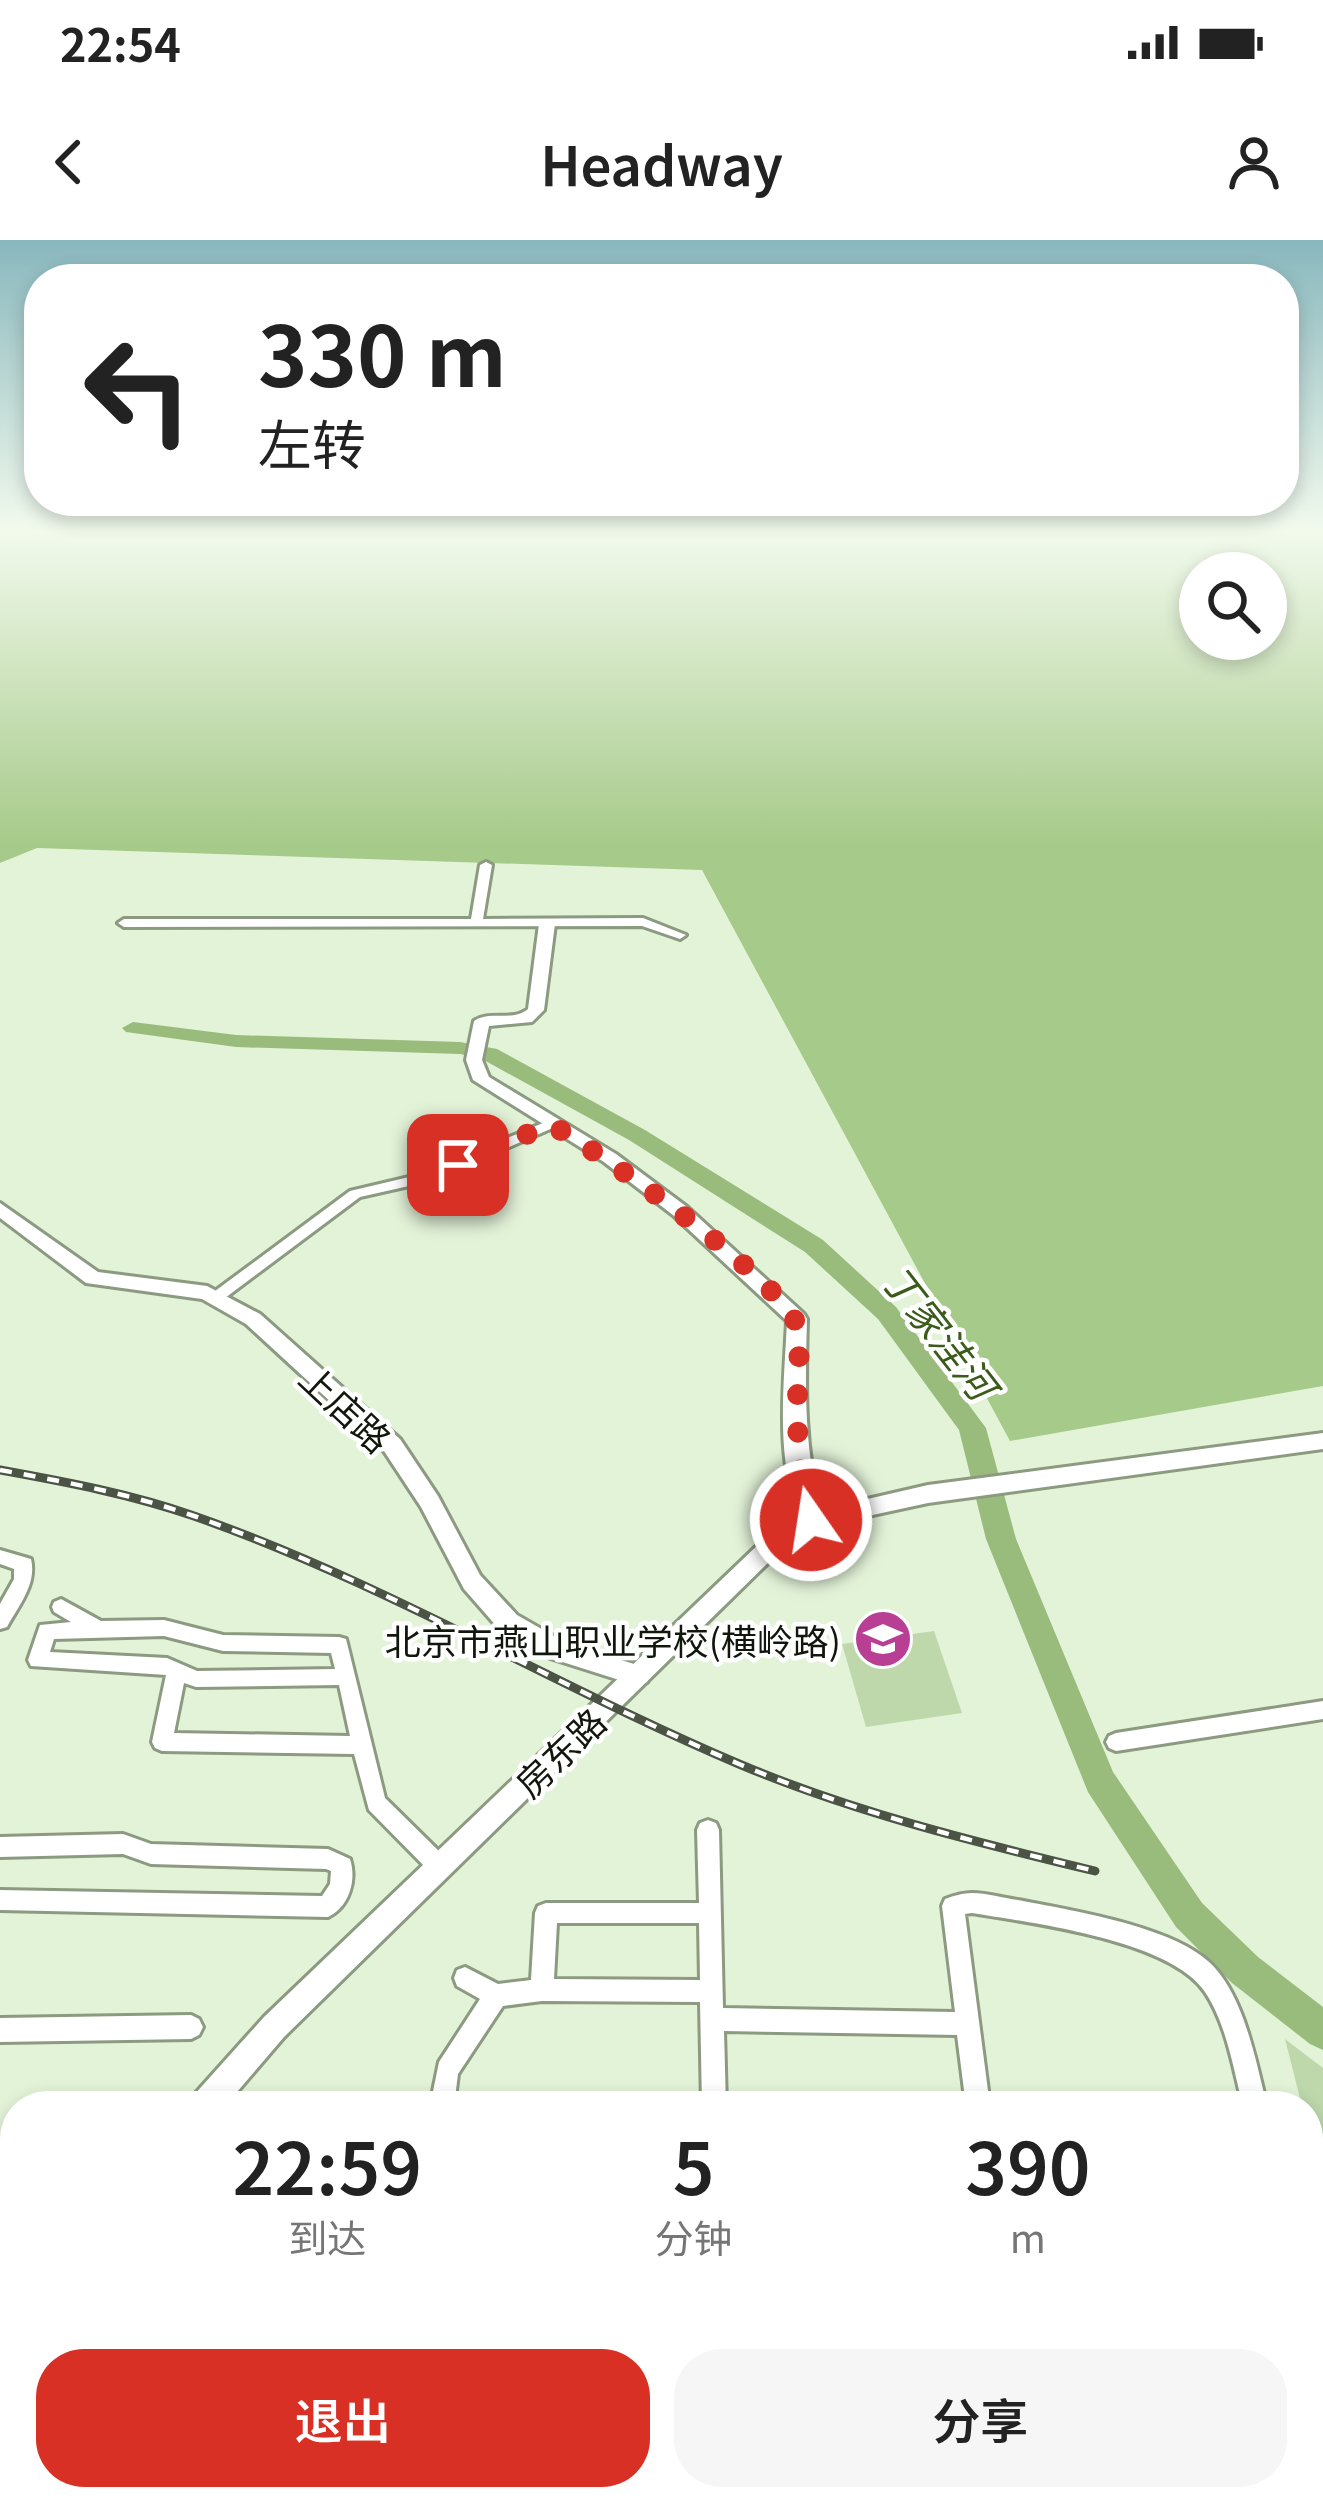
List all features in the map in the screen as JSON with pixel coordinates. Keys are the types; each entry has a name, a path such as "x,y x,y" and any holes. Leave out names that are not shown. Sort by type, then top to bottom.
{"street":[{"path":"477,921 486,865"},
{"path":"124,922 643,922 680,935"},
{"path":"547,924 536,1010 526,1019 482,1021 474,1060 482,1080 610,1158 680,1211 797,1319 794,1419 798,1467 811,1520"},
{"path":"215,1297 355,1194 426,1178 550,1124"},
{"name":"上店路","path":"0,1209 93,1278 215,1297 253,1319 392,1445 430,1502 472,1582 508,1622 559,1651 638,1675"},
{"name":"房东路","path":"218,2091 274,2027 770,1547 811,1520 964,1487 1323,1441"},
{"path":"0,1557 24,1564 23,1580 0,1622"},
{"path":"61,1607 98,1629"},
{"path":"346,1677 196,1679 167,1666 38,1660 46,1631 164,1628 223,1643 339,1645 376,1803 440,1867"},
{"path":"178,1670 162,1742 362,1745"},
{"path":"1116,1742 1323,1710"},
{"path":"708,1830 713,2091"},
{"path":"0,1847 123,1844 151,1854 328,1859 342,1866 341,1887 328,1907 0,1900"},
{"path":"976,2091 952,1906 972,1903 1157,1946 1201,1969 1234,2025 1251,2091"},
{"path":"542,1990 546,1913 709,1913"},
{"path":"466,1978 496,1996 542,1990 710,1991"},
{"path":"444,2091 447,2070 496,1996"},
{"path":"711,2019 968,2024"},
{"path":"0,2030 191,2026"}],"green space":[{"path":"0,634 1179,634 1179,660 1287,660 1287,634 1323,634 1323,1386 1010,1441 702,870 37,848 0,863"},
{"path":"934,1631 962,1713 866,1727 842,1644"},
{"path":"1285,2039 1323,2068 1323,2091 1298,2091"}],"waterway":[{"name":"丁家洼河","path":"133,1028 236,1041 460,1048 489,1054 637,1135 814,1246 887,1313 972,1428 1001,1539 1100,1781 1189,1915 1245,1970 1323,2031"}],"railway":[{"path":"0,1470 122,1495 194,1516 333,1572 671,1734 782,1781 915,1825 1095,1871"}],"place":[{"name":"北京市燕山职业学校(横岭路)","path":"883,1639"}],"route":[{"path":"458,1165 550,1124 610,1158 680,1211 779,1300 797,1319 800,1333 794,1419 798,1467 811,1520"}]}
